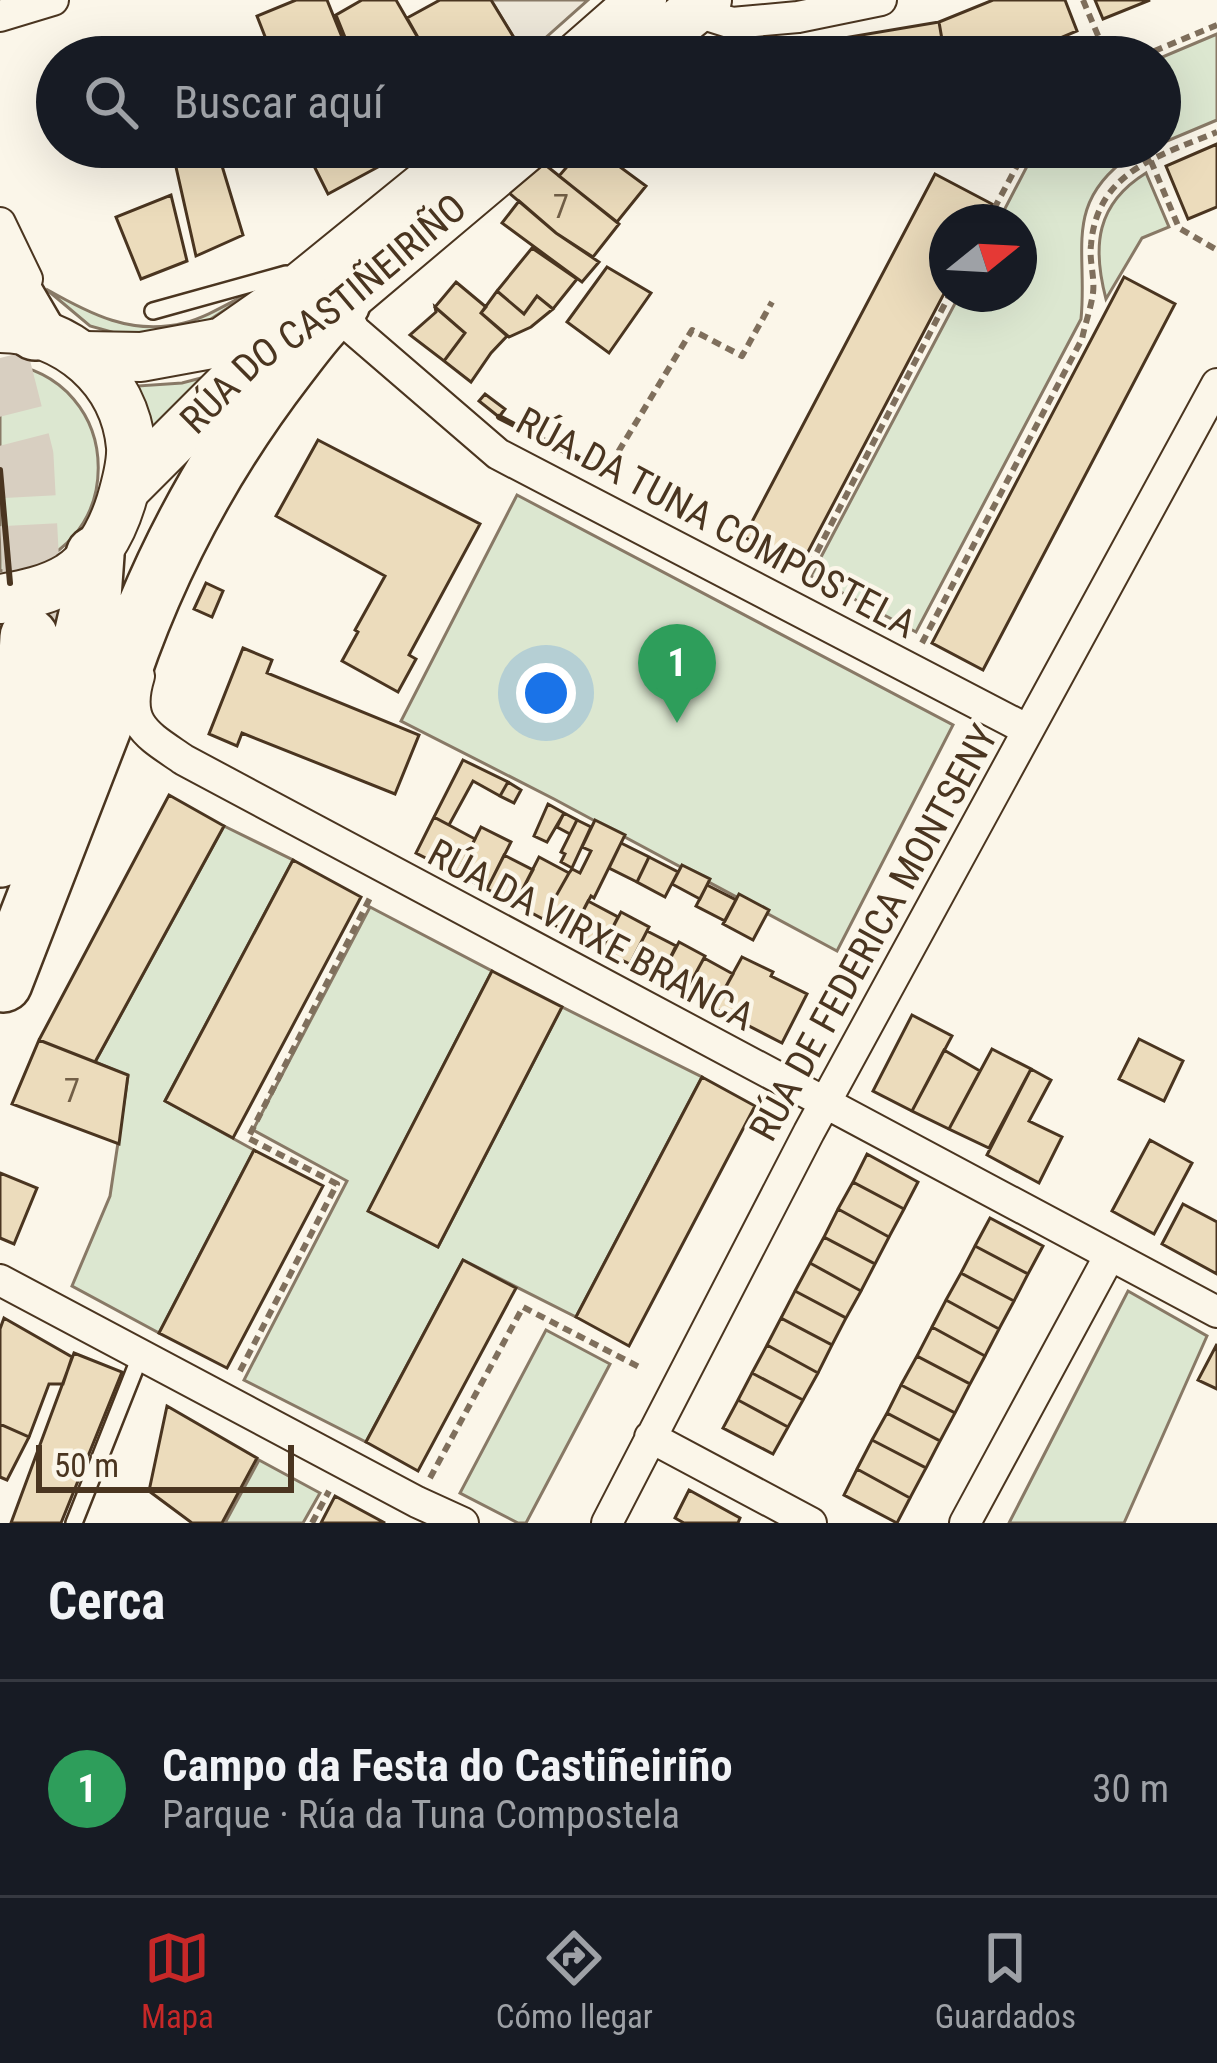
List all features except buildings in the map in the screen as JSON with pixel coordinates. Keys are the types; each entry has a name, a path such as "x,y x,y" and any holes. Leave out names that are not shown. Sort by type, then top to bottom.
{"highway":[{"path":"0,271 47,340"},
{"path":"1,988 126,656 175,544 254,410 341,303"},
{"path":"1,988 92,597 95,554"},
{"path":"0,858 23,730 15,618"}],"main road":[{"path":"601,36 642,0"},
{"path":"663,36 701,5"},
{"name":"RÚA DO CASTIÑEIRIÑO","path":"47,340 141,357 223,342 297,290 447,168"},
{"name":"RÚA DO CASTIÑEIRIÑO","path":"125,488 252,362 341,303 501,168"},
{"name":"RÚA DO CASTIÑEIRIÑO","path":"15,618 95,554 116,517 131,449 124,416 108,383 47,340"}],"street":[{"path":"0,16 52,0"},
{"path":"701,5 732,22 798,17 881,0"},
{"path":"0,223 40,306 47,340"},
{"name":"RÚA DA TUNA COMPOSTELA","path":"341,303 354,329 498,454 1028,730"},
{"name":"RÚA DE FEDERICA MONTSENY","path":"607,1523 826,1102 1217,384"},
{"name":"RÚA DA VIRXE BRANCA","path":"217,470 212,515 136,682 133,708 153,739 184,760 1217,1312"},
{"name":"RÚA DA VIRXE BRANCA","path":"78,789 112,748 135,743 184,760"},
{"path":"965,1523 1109,1255"},
{"path":"0,1280 463,1523"},
{"path":"650,1437 811,1523"}],"lane":[{"path":"153,311 288,274 354,244"},
{"path":"74,1523 141,1354"}],"path":[{"path":"1083,0 1098,36"},
{"path":"1181,40 1217,25"},
{"path":"1181,147 1217,132"},
{"path":"997,204 1017,168"},
{"path":"920,647 1082,339 1094,289 1090,247 1099,212 1118,182 1135,168"},
{"path":"1153,168 1179,228 1217,250"},
{"path":"601,480 692,330 742,356 772,302"},
{"path":"800,584 941,312"},
{"path":"236,1379 337,1184 248,1138 371,896"},
{"path":"434,1505 523,1307 641,1368"},
{"path":"312,1523 334,1482"}],"green space":[{"path":"1217,34 1217,120 1181,135 1181,49"},
{"path":"1026,168 1116,168 1086,211 1081,319 916,632 811,576 950,312 1037,312 1037,204 1007,204"},
{"path":"1146,173 1169,227 1142,238 1106,299 1099,261 1102,228 1117,198"},
{"path":"46,289 95,314 147,327 193,320 255,290 202,325 126,336 90,326"},
{"path":"0,363 43,375 74,399 92,431 98,468 92,504 74,536 43,560 0,571"},
{"path":"228,371 155,433 137,386 182,383"},
{"path":"517,495 953,725 837,951 401,721"},
{"path":"224,826 293,860 165,1101 254,1150 159,1333 72,1286 110,1196 128,1076 95,1062"},
{"path":"370,907 492,971 369,1210 438,1247 562,1007 702,1077 576,1317 463,1260 366,1442 244,1380 347,1181 253,1130"},
{"path":"1128,1291 1207,1336 1124,1523 1009,1523"},
{"path":"546,1330 610,1364 526,1523 518,1523 460,1493"},
{"path":"259,1460 320,1493 303,1523 225,1523"}],"shaded area":[{"path":"491,0 588,0 548,36 513,36"}],"tunnel":[{"path":"0,358 25,456 29,637"}],"wall":[{"path":"499,417 597,468"},
{"path":"0,470 10,583"}],"place":[{"name":"Campo da Festa do Castiñeiriño","path":"677,723"}]}
